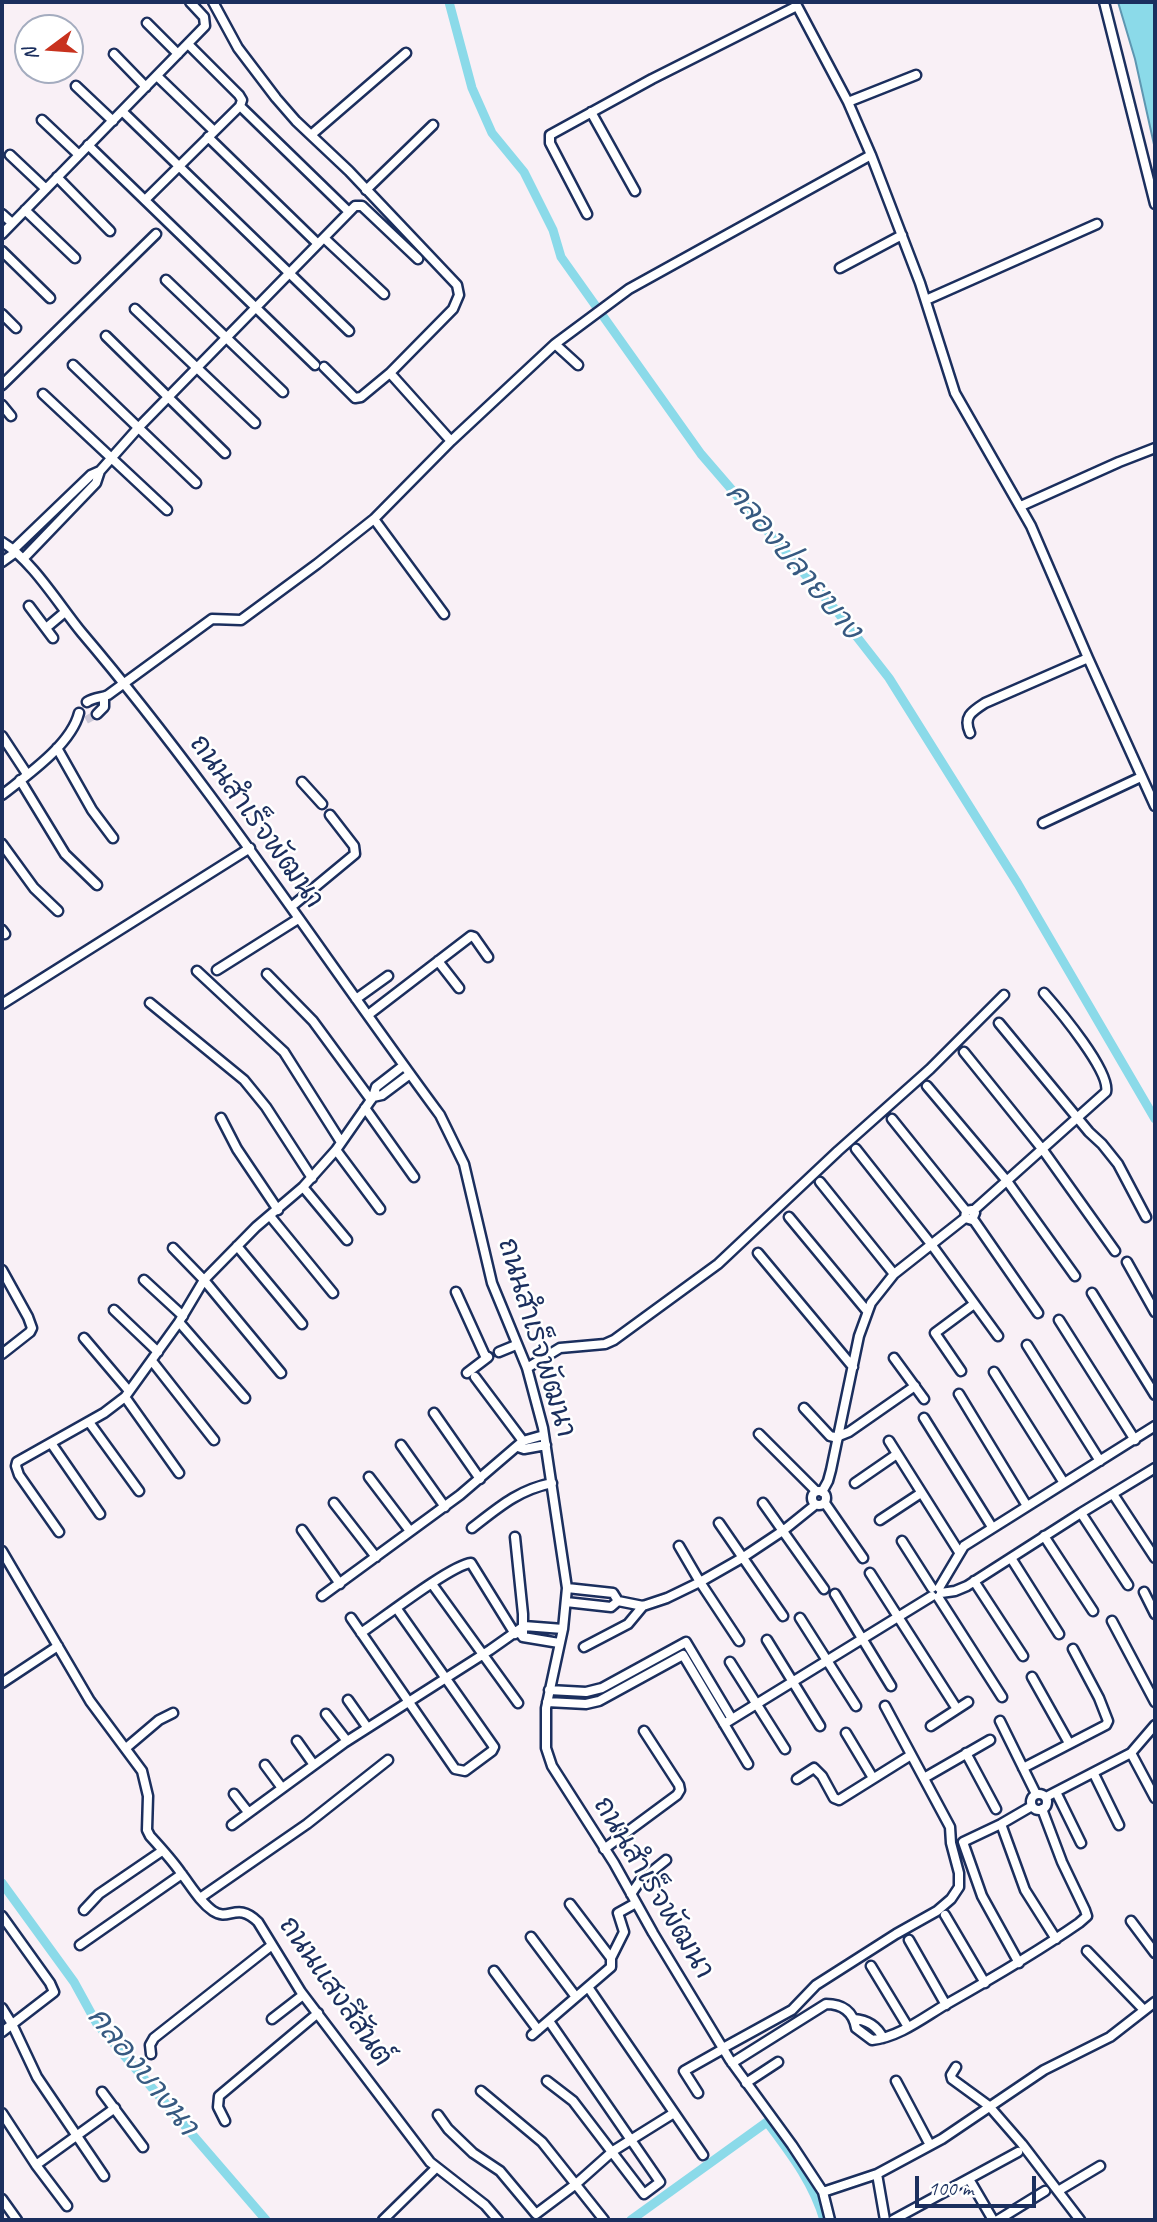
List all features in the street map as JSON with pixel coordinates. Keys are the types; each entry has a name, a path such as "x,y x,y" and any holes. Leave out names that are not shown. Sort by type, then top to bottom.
{"street":[{"path":"2,234 205,26 205,22 190,2"},
{"path":"88,145 256,308 355,398 361,397 390,373 453,309 459,295 451,278 349,171 289,113 238,48 214,2"},
{"path":"1104,2 1155,204"},
{"path":"587,214 549,138 554,132 796,4 848,103 871,155 926,300 955,393 1021,506 1155,806"},
{"path":"147,23 178,54"},
{"path":"145,200 240,106 242,100 188,44"},
{"path":"311,135 406,53"},
{"path":"114,54 146,87"},
{"path":"848,103 916,75"},
{"path":"157,76 211,134 321,241 384,294"},
{"path":"76,86 113,121"},
{"path":"240,106 349,212"},
{"path":"122,111 349,331"},
{"path":"591,113 635,191"},
{"path":"42,120 79,155"},
{"path":"366,190 433,125"},
{"path":"10,155 46,189"},
{"path":"87,702 98,696 106,696 212,619 241,620 317,564 374,519 555,344 606,305 629,289 871,155"},
{"path":"57,177 110,231"},
{"path":"23,559 96,482 100,471 139,428 355,206 362,206 418,259"},
{"path":"25,210 75,258"},
{"path":"2,214 12,223"},
{"path":"926,300 1097,224"},
{"path":"2,385 156,234"},
{"path":"840,268 902,235"},
{"path":"2,251 50,298"},
{"path":"166,280 283,392"},
{"path":"135,309 255,423"},
{"path":"2,314 16,328"},
{"path":"106,337 225,453"},
{"path":"555,344 578,365"},
{"path":"73,365 196,483"},
{"path":"390,373 451,442"},
{"path":"43,394 167,510"},
{"path":"2,405 11,416"},
{"path":"1021,506 1119,461 1155,448"},
{"path":"2,562 8,548 91,475 100,471"},
{"path":"65,500 72,508"},
{"path":"374,519 444,614"},
{"name":"ถนนสำเร็จพัฒนา","path":"8,548 23,559 56,620 122,685 250,848 440,1115 456,1143 464,1164 492,1283 527,1368 540,1410 552,1483 567,1588 563,1629 549,1690 544,1727 546,1748 552,1766 723,2049 823,2192 830,2220"},
{"path":"29,606 56,620 53,638"},
{"path":"970,733 966,722 976,709 1088,658"},
{"path":"97,714 104,707 106,696"},
{"path":"2,795 57,748 80,719"},
{"path":"2,736 65,854 97,885"},
{"path":"57,748 92,810 113,838"},
{"path":"1043,823 1141,777"},
{"path":"302,782 321,804"},
{"path":"291,907 355,854 354,846 330,815"},
{"path":"2,844 34,888 58,911"},
{"path":"2,1004 250,848"},
{"path":"216,970 298,919"},
{"path":"368,1015 471,936 488,957"},
{"path":"438,961 459,988"},
{"path":"197,971 284,1052 339,1146 380,1209"},
{"path":"267,974 313,1021 369,1102 414,1177"},
{"path":"356,999 388,976"},
{"path":"815,1505 811,1496 819,1492 828,1481 859,1336 867,1311 894,1274 969,1215 1107,1092 1108,1084 1079,1036 1044,993"},
{"path":"527,1368 560,1348 605,1344 614,1340 718,1264 930,1069 1004,995"},
{"path":"150,1003 244,1080 266,1107 312,1178"},
{"path":"999,1023 1118,1164 1146,1217"},
{"path":"964,1052 1042,1150 1115,1251"},
{"path":"58,1532 19,1475 16,1466 21,1458 89,1422 127,1394 181,1319 204,1280 312,1178 339,1146 376,1087 403,1066"},
{"path":"369,1102 382,1096 410,1074"},
{"path":"928,1086 1007,1181 1075,1276"},
{"path":"221,1118 237,1149 278,1210"},
{"path":"892,1119 969,1215 1038,1313"},
{"path":"856,1149 931,1244 998,1336"},
{"path":"820,1182 894,1274"},
{"path":"303,1187 347,1240"},
{"path":"270,1216 333,1293"},
{"path":"789,1217 867,1311"},
{"path":"237,1246 302,1324"},
{"path":"173,1248 204,1280 281,1373"},
{"path":"758,1253 853,1367"},
{"path":"1127,1262 1155,1312"},
{"path":"2,1270 32,1328 2,1354"},
{"path":"144,1280 181,1319 245,1398"},
{"path":"456,1293 487,1358 471,1375 524,1449 546,1445"},
{"path":"1092,1293 1155,1395"},
{"path":"961,1371 934,1333 974,1304"},
{"path":"114,1310 158,1352"},
{"path":"1059,1320 1135,1440"},
{"path":"84,1338 127,1394 179,1473"},
{"path":"499,1352 516,1345"},
{"path":"1027,1345 1100,1461"},
{"path":"894,1358 924,1399"},
{"path":"152,1361 214,1440"},
{"path":"994,1372 1064,1483"},
{"path":"804,1408 830,1436 839,1437 915,1386"},
{"path":"959,1394 1027,1506"},
{"path":"434,1413 480,1479"},
{"path":"924,1418 992,1527"},
{"path":"89,1422 139,1491"},
{"path":"724,1724 937,1592 964,1546 1155,1426"},
{"path":"759,1434 826,1498 825,1503 863,1558"},
{"path":"323,1596 445,1507 520,1444 544,1435"},
{"path":"889,1441 959,1552"},
{"path":"51,1443 100,1514"},
{"path":"401,1445 445,1507"},
{"path":"855,1483 897,1454"},
{"path":"937,1592 955,1591 974,1581 1152,1470 1155,1480"},
{"path":"369,1477 410,1531"},
{"path":"472,1528 513,1497 531,1487 552,1483"},
{"path":"880,1521 921,1493"},
{"path":"1113,1494 1155,1558"},
{"path":"334,1503 376,1557"},
{"path":"764,1503 824,1589"},
{"path":"567,1588 613,1593 618,1601 643,1606 700,1582 784,1530 815,1505 821,1506 825,1503"},
{"path":"1081,1513 1128,1585"},
{"path":"719,1523 783,1616"},
{"path":"302,1530 340,1584"},
{"path":"1044,1536 1093,1611"},
{"path":"515,1537 520,1632"},
{"path":"902,1541 1002,1697"},
{"path":"679,1546 739,1641"},
{"name":"ถนนแสงสีสันต์","path":"2,1551 90,1701 142,1771 148,1796 146,1830 214,1912 242,1911 248,1913 262,1927 303,1994 382,2095 407,2133 436,2168 485,2205 498,2220"},
{"path":"1011,1559 1059,1633"},
{"path":"361,1633 432,1584 471,1563 520,1632 559,1643"},
{"path":"870,1573 957,1709"},
{"path":"974,1581 1023,1656"},
{"path":"432,1584 518,1703"},
{"path":"1144,1592 1155,1614"},
{"path":"835,1594 891,1686"},
{"path":"566,1602 611,1607 618,1601"},
{"path":"584,1647 628,1624 643,1606"},
{"path":"351,1618 455,1769 465,1771 494,1747 397,1609"},
{"path":"800,1618 856,1706"},
{"path":"1112,1621 1155,1702"},
{"path":"232,1825 367,1727 520,1632 563,1629"},
{"path":"767,1640 820,1726"},
{"path":"686,1642 683,1655 748,1764"},
{"path":"549,1690 586,1692 602,1688 686,1642"},
{"path":"686,1642 732,1719"},
{"path":"2,1683 58,1646"},
{"path":"1023,1768 1106,1725 1108,1721 1073,1649"},
{"path":"547,1702 586,1704 599,1701 683,1655"},
{"path":"730,1662 785,1749"},
{"path":"631,1672 636,1681"},
{"path":"1032,1677 1069,1743"},
{"path":"348,1700 367,1727"},
{"path":"931,1726 968,1702"},
{"path":"698,2093 684,2071 792,2010 816,1985 937,1911 951,1899 959,1887 951,1843 952,1834 885,1706"},
{"path":"126,1748 159,1720 173,1713"},
{"path":"326,1714 347,1741"},
{"path":"1000,1721 1036,1794"},
{"path":"1046,1797 1131,1753 1155,1725"},
{"path":"604,1849 677,1795 680,1790 644,1731"},
{"path":"846,1733 873,1778"},
{"path":"924,1778 990,1740"},
{"path":"297,1741 314,1765"},
{"path":"966,1753 996,1809"},
{"path":"1131,1753 1155,1798"},
{"path":"797,1779 814,1768 822,1776 834,1798 839,1800 911,1755"},
{"path":"200,1898 307,1824 388,1760"},
{"path":"265,1765 282,1788"},
{"path":"1094,1774 1119,1825"},
{"path":"1056,1792 1081,1843"},
{"path":"234,1794 248,1812"},
{"path":"1036,1794 1046,1797"},
{"path":"1032,1805 1036,1794"},
{"path":"1032,1805 1038,1810 1042,1809 1047,1804 1046,1797"},
{"path":"1019,1963 982,1896 963,1842 1032,1805"},
{"path":"732,2063 826,2004 844,2006 855,2019 864,2020 878,2029 883,2039 1019,1963 1087,1916 1062,1862 1042,1809"},
{"path":"1001,1824 1024,1890 1055,1939"},
{"path":"84,1910 99,1894 162,1851"},
{"path":"631,1894 640,1881 666,1860"},
{"path":"79,1945 182,1874"},
{"path":"494,1971 535,2033 611,1967 611,1958 624,1932 618,1913 636,1903"},
{"path":"570,1904 611,1958"},
{"path":"945,1915 985,1983"},
{"path":"2,1916 54,1992 2,2032"},
{"path":"1131,1921 1155,1953"},
{"path":"531,1937 576,1997"},
{"path":"909,1940 946,2005"},
{"path":"151,2054 150,2045 154,2038 272,1945"},
{"path":"1087,1951 1144,2010"},
{"path":"871,1966 908,2027"},
{"path":"587,1987 703,2155"},
{"path":"272,2019 303,1994"},
{"path":"823,2192 877,2174 930,2145 1044,2070 1110,2037 1155,2001"},
{"path":"2,2008 37,2077 104,2176"},
{"path":"225,2122 218,2107 219,2096 318,2013"},
{"path":"547,2081 573,2101 644,2194 660,2182 549,2021"},
{"path":"746,2083 778,2062"},
{"path":"956,2067 951,2075 952,2079 989,2106 1080,2220"},
{"path":"896,2081 930,2145"},
{"path":"103,2091 143,2147"},
{"path":"481,2091 542,2142 604,2220"},
{"path":"36,2165 115,2108"},
{"path":"2,2113 67,2206"},
{"path":"438,2115 448,2129 473,2153 500,2171 539,2217 613,2151 674,2113"},
{"path":"893,2220 1018,2152"},
{"path":"1058,2190 1100,2166"},
{"path":"383,2220 436,2168"},
{"path":"877,2174 885,2220"},
{"path":"969,2179 996,2220 1045,2191"},
{"path":"2,2199 17,2220"}],"water":[{"path":"1118,2 1155,2 1155,149 1135,59"}],"waterway":[{"name":"คลองปลายบาง","path":"449,2 472,88 492,133 524,172 553,230 561,257 701,454 839,614 889,678 1018,884 1155,1119"},
{"name":"คลองบางนา","path":"2,1883 74,1982 97,2024 266,2220"},
{"path":"631,2220 767,2122 807,2180 824,2220"}],"tunnel":[{"path":"86,720 97,714"}]}
